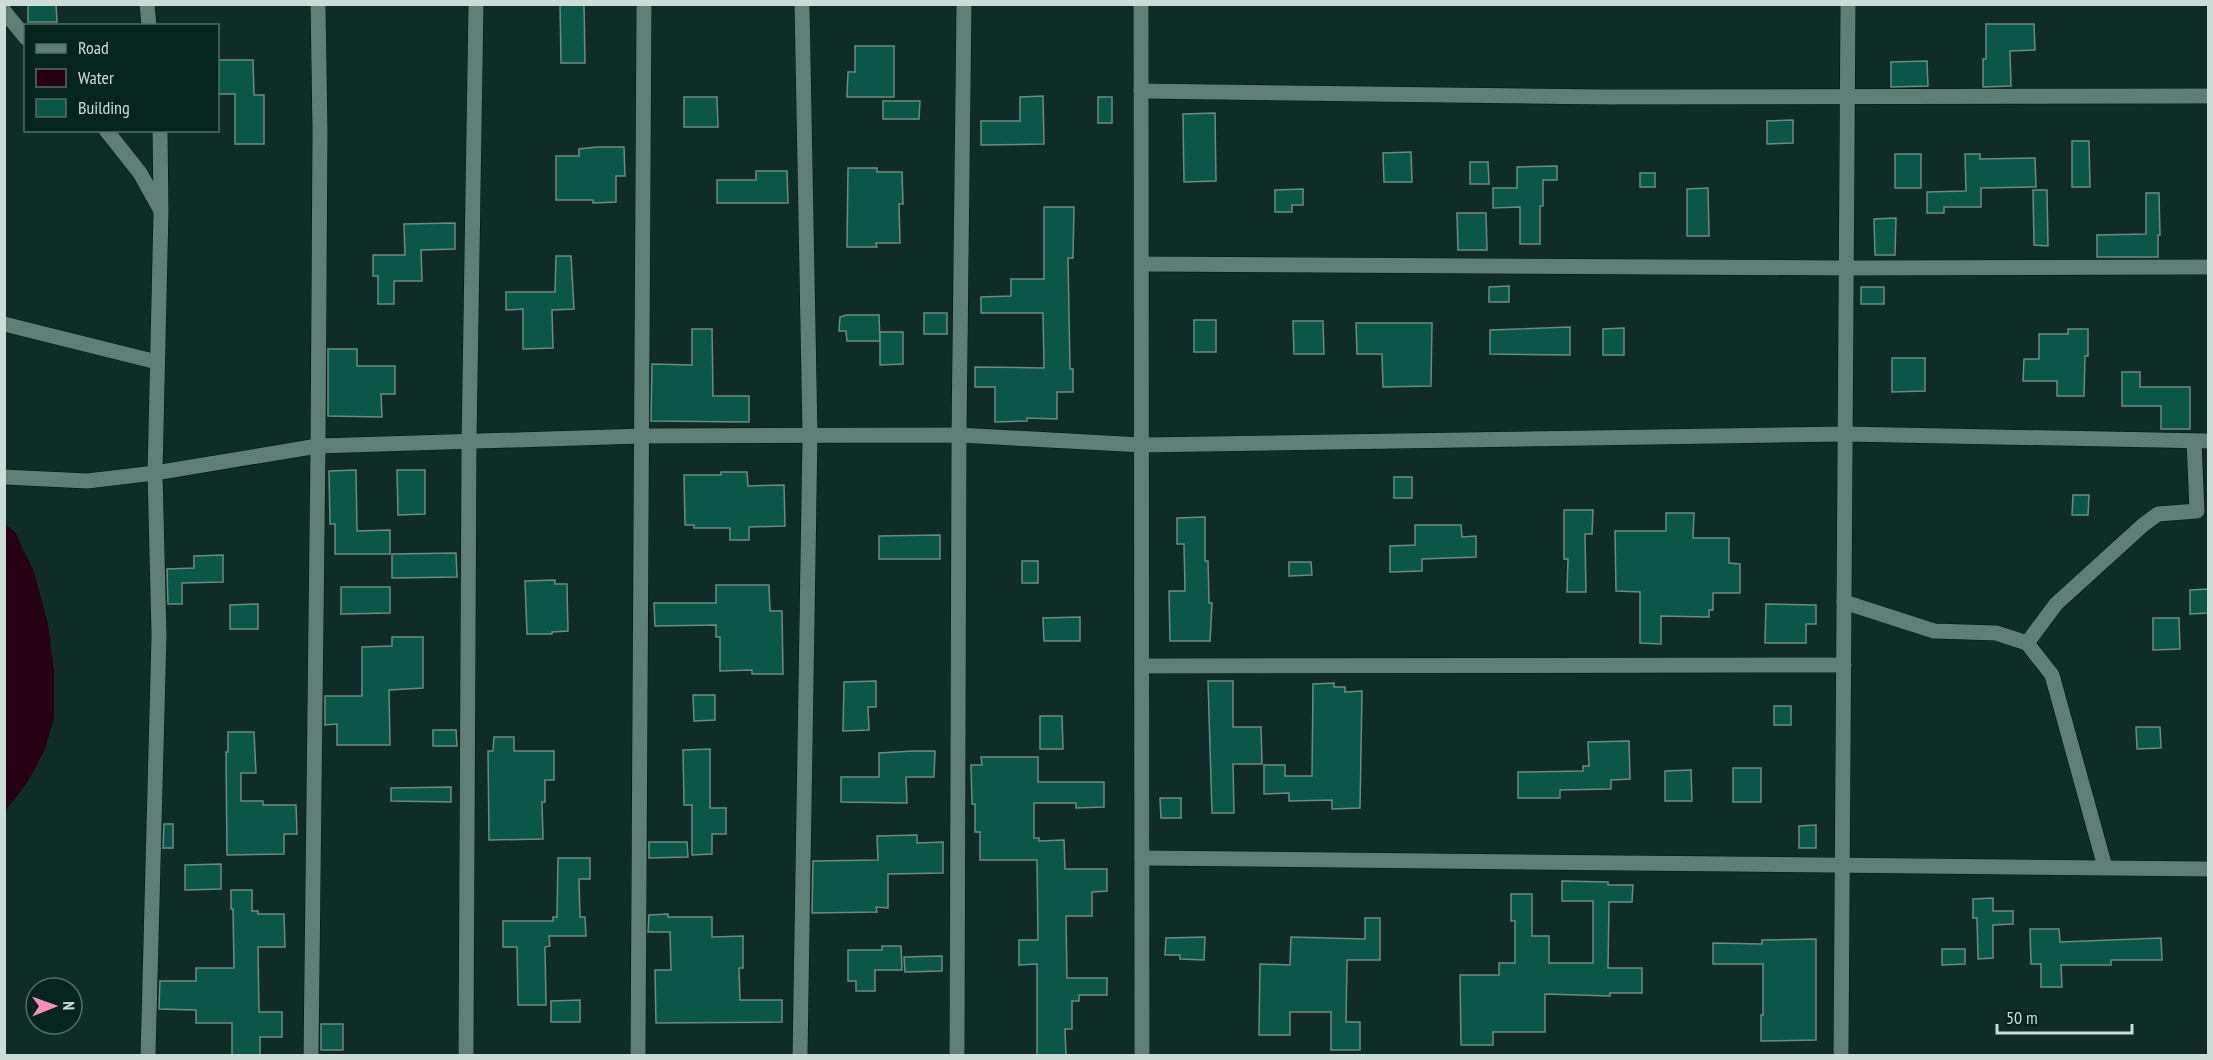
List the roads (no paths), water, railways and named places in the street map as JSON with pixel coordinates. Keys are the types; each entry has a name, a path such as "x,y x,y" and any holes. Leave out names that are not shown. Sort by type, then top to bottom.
{"street":[{"path":"147,4 149,24"},
{"path":"311,1056 318,446 320,130 318,4"},
{"path":"466,1056 469,443 476,4"},
{"path":"638,1056 644,4"},
{"path":"800,1056 810,435 802,4"},
{"path":"957,1056 959,435 964,4"},
{"path":"1141,4 1142,1056"},
{"path":"1841,1056 1848,4"},
{"path":"4,11 24,36"},
{"path":"1141,92 1606,98 2208,96"},
{"path":"108,132 140,172 161,211"},
{"path":"148,1056 159,647 155,473 161,211 159,132"},
{"path":"1142,264 1846,268 2208,267"},
{"path":"4,324 157,362"},
{"path":"4,477 87,481 155,473 318,446 642,436 959,435 1142,445 1845,434 2201,441 2203,516 2158,514 2056,604 2027,643"},
{"path":"1844,602 1934,631 1996,633 2027,643 2052,675 2105,867"},
{"path":"1142,666 1844,665"},
{"path":"1142,858 2208,868"}],"water":[{"path":"5,524 15,532 34,572 48,624 54,672 54,718 45,749 27,783 5,811"}]}
